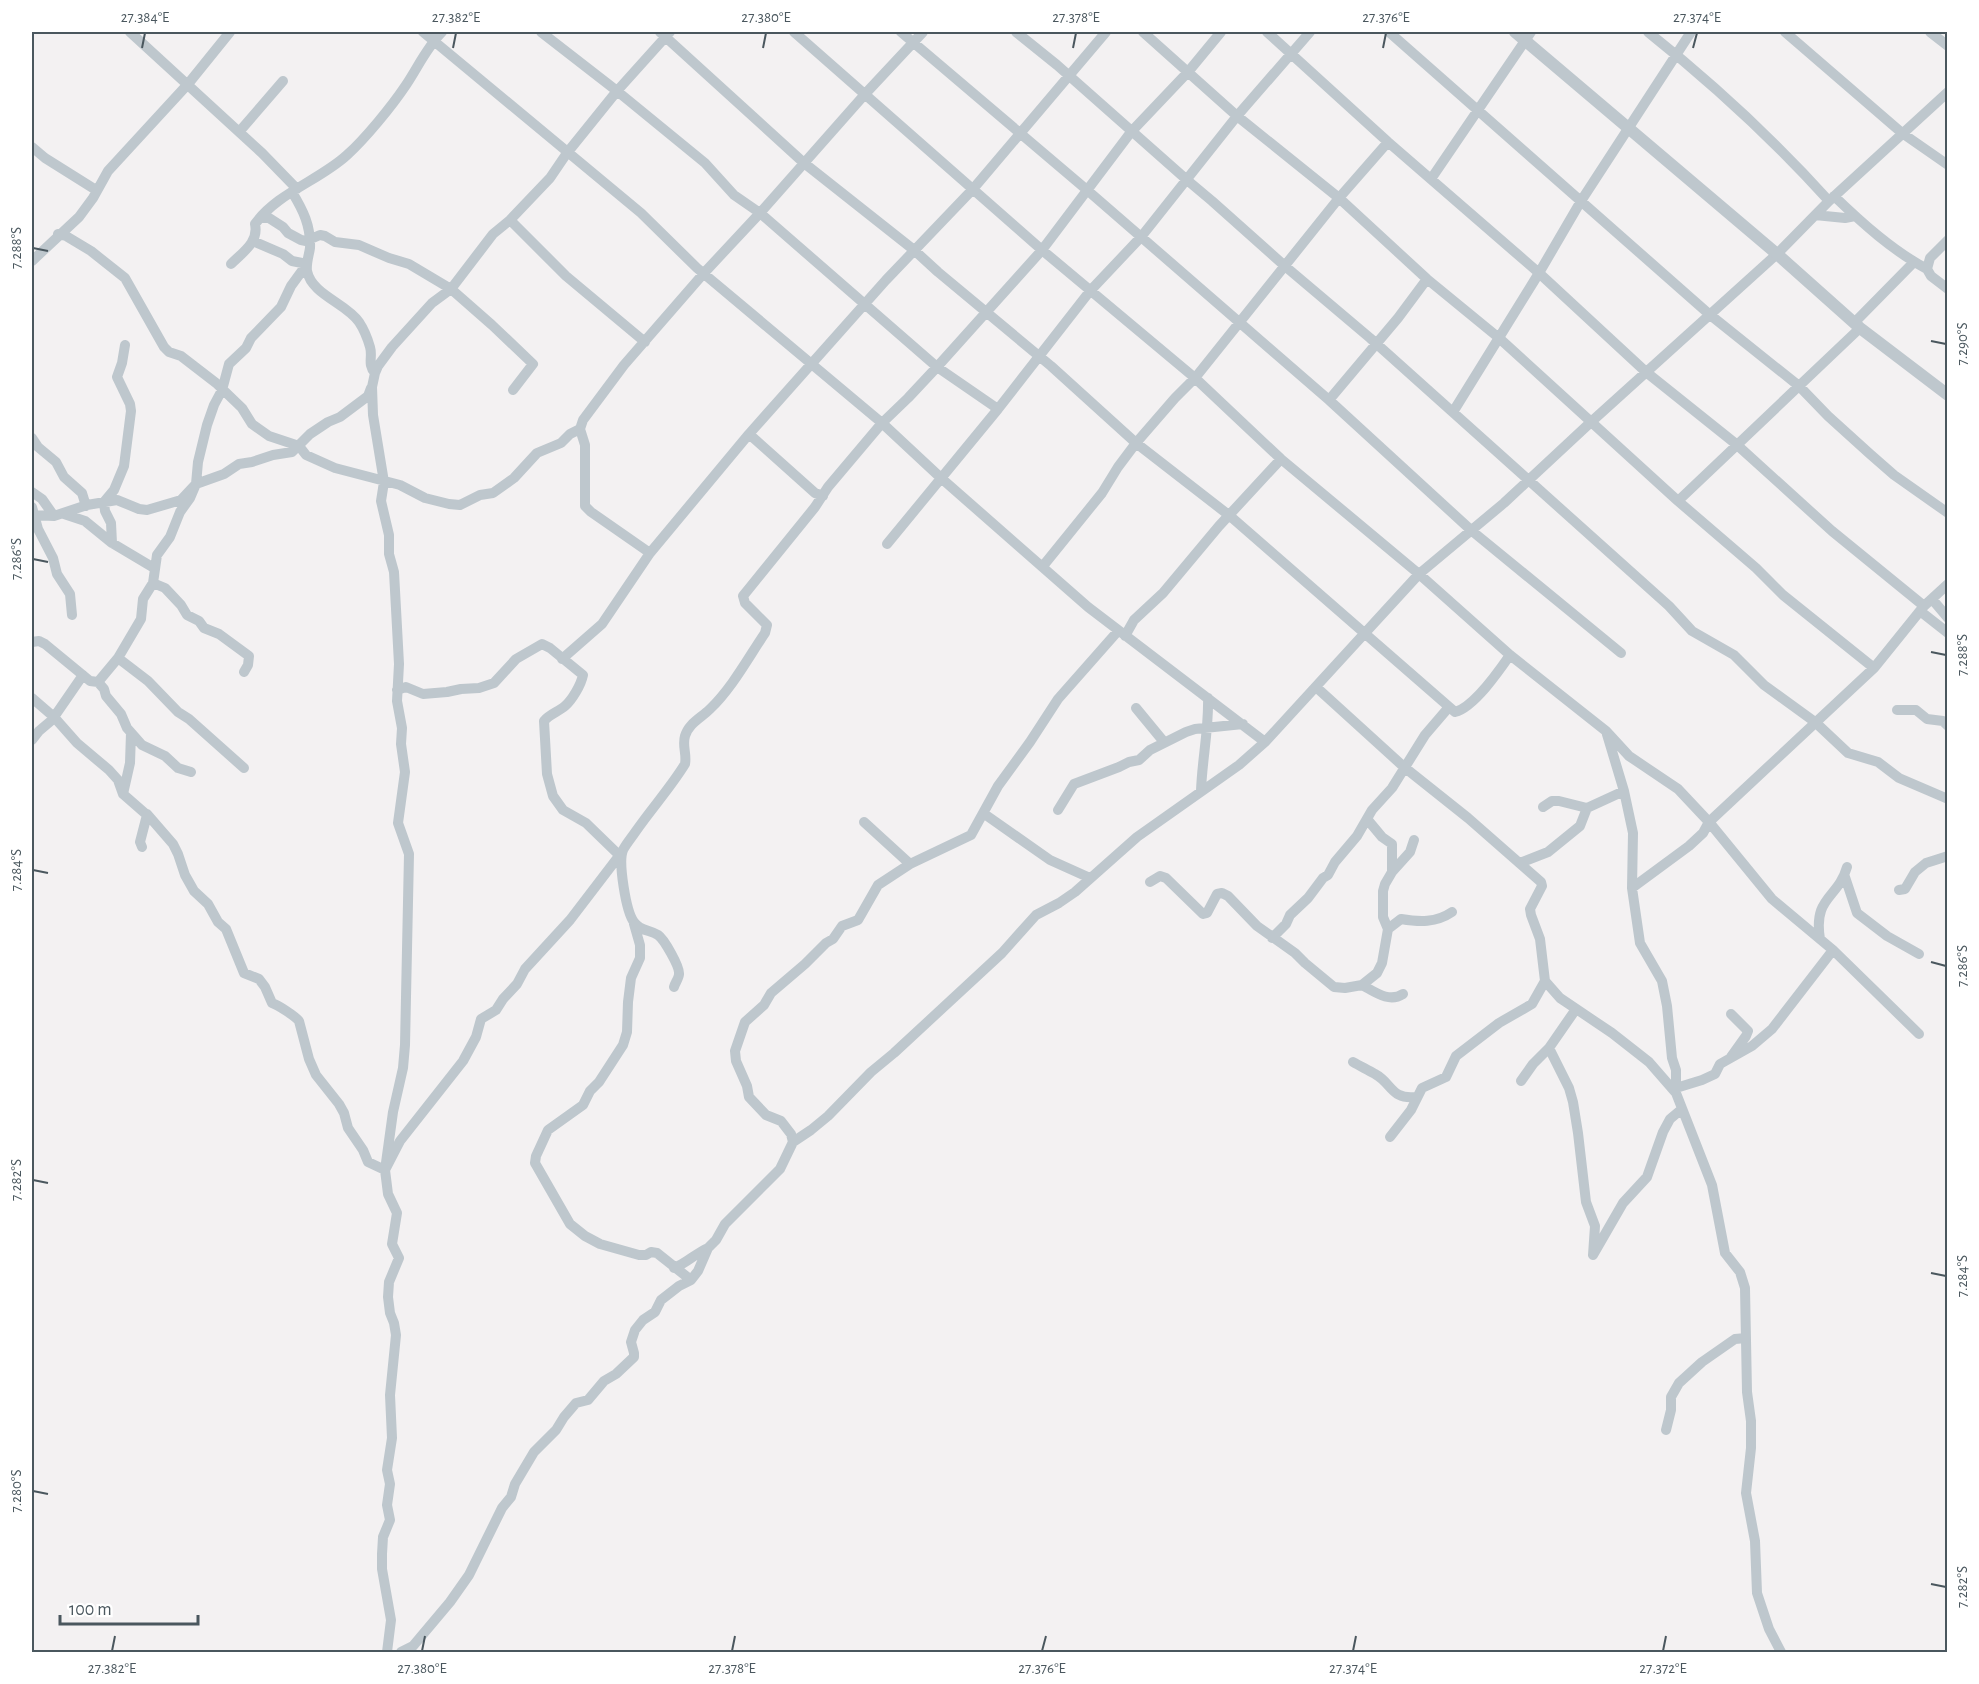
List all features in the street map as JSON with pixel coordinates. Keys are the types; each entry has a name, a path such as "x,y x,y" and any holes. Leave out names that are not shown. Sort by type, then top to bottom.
{"street":[{"path":"130,32 240,132 294,191 304,210 310,239 307,264 310,278 358,321 371,348 370,362 375,373"},
{"path":"32,261 79,217 117,160 188,84 230,32"},
{"path":"423,32 640,213 687,260 882,423 1088,607 1265,742"},
{"path":"231,264 253,241 257,231 255,224 294,191 348,155 405,86 433,40 442,32"},
{"path":"542,32 705,163 734,195 760,213 937,368 998,409"},
{"path":"794,32 1042,250 1195,378 1281,459 1419,574 1510,655 1606,731 1629,756 1678,789 1709,822 1772,899 1813,927 1820,939 1919,1034"},
{"path":"901,32 1240,322 1472,531 1621,653"},
{"path":"650,553 585,506 585,446 580,429 585,416 624,365 704,273 923,32"},
{"path":"1016,32 1069,75 1131,132 1454,412 1669,606 1692,631 1734,655 1764,685 1815,722 1848,753 1878,762 1899,778 1947,799"},
{"path":"562,659 602,624 650,553 749,434 914,250 973,189 1106,32"},
{"path":"1143,32 1237,116 1339,198 1427,279 1499,338 1783,595 1874,668"},
{"path":"385,1170 400,1141 463,1061 476,1037 481,1019 496,1010 517,984 525,969 570,920 621,854 685,764 686,756 683,746 690,726 721,698 765,633 767,624 745,603 743,596 828,487 882,423 937,368 1042,250 1131,132 1188,72 1221,32"},
{"path":"1267,32 1388,142 1539,273 1646,372 1736,444 1832,531 1908,594 1947,633"},
{"path":"887,544 998,409 1090,291 1140,237 1237,116 1310,32"},
{"path":"1389,32 1709,314 1799,386 1828,416 1894,475 1947,513"},
{"path":"1515,32 1528,36 1627,128 1777,254 1857,325 1947,395"},
{"path":"1648,32 1676,54 1832,198 1914,262 1927,269 1931,276 1947,289"},
{"path":"1454,412 1581,201 1691,32"},
{"path":"1785,32 1902,133 1947,165"},
{"path":"1930,32 1947,46"},
{"path":"59,515 86,506 117,500 147,510 181,500 196,484 224,474 239,464 299,451 310,434 340,417 368,396 378,366 392,347 421,314 451,289 493,234 510,220 550,178 567,153 665,33 804,163 914,250 1038,355 1136,443 1230,516 1455,712 1463,710 1498,672 1510,655"},
{"path":"1431,179 1528,36"},
{"path":"240,132 283,81"},
{"path":"674,1268 717,1240 725,1224 780,1169 793,1142 819,1123 871,1072 1002,953 1036,915 1059,903 1137,837 1239,765 1265,742 1419,574 1530,480 1777,254 1832,198 1947,92"},
{"path":"1042,566 1102,493 1118,466 1136,443 1195,378 1339,198 1388,142"},
{"path":"32,147 45,158 96,190"},
{"path":"1815,215 1845,218 1855,216"},
{"path":"265,217 301,240 322,235 337,243 359,245 410,264 451,289 533,364 513,390"},
{"path":"510,220 566,276 645,342"},
{"path":"63,233 91,251 124,278 158,333 164,347 169,352 181,356 216,383 243,408 252,424 269,436 335,468 406,488 433,501 460,505 480,495 493,493 514,478 537,453 561,443 570,434 580,429"},
{"path":"1927,269 1930,258 1947,240"},
{"path":"253,241 283,254 292,261 307,264"},
{"path":"1678,501 1799,386 1914,262"},
{"path":"98,682 118,658 136,629 142,614 142,598 153,583 157,555 170,537 180,512 196,484 198,462 207,425 222,390 229,364 281,307 291,286 307,264"},
{"path":"1329,400 1377,344 1427,279"},
{"path":"112,543 111,523 105,512 104,502 117,485 126,458 131,411 117,377 125,345"},
{"path":"372,387 375,437 384,482 381,501 394,572 399,664 397,701 402,728 401,744 405,772 398,823 409,854 404,1057 385,1170 388,1194 397,1213 392,1244 399,1258 389,1282 388,1297 396,1335 390,1395 392,1438 387,1470 390,1484 387,1505 390,1520 383,1536 382,1554 382,1569 392,1620 387,1653"},
{"path":"749,434 815,493 823,496"},
{"path":"32,438 38,447 56,462 64,477 82,493 86,506"},
{"path":"793,1142 791,1134 781,1121 766,1114 749,1097 747,1086 736,1061 735,1051 745,1022 764,1005 771,993 833,939 842,926 858,920 878,885 910,864 969,837 998,786 1058,699 1162,593 1281,459"},
{"path":"32,492 59,515"},
{"path":"72,615 70,594 57,574 53,558 38,529 33,512 85,521 112,543 154,568"},
{"path":"153,583 165,588 187,615 199,621 204,628 219,633 249,656 244,672"},
{"path":"1632,888 1694,841 1709,822 1874,668 1923,608 1947,585"},
{"path":"1923,608 1947,618"},
{"path":"1486,634 1499,656 1498,672"},
{"path":"32,642 39,641 45,644 90,681 98,682 121,714 131,733 142,745 165,756 178,768 191,772"},
{"path":"397,690 406,687 423,694 440,694 461,688 479,688 494,683 516,659 542,644 583,675 566,705 544,721 547,774 553,796 563,810 586,823 621,854 627,906 640,945 640,958 631,978 627,1032 623,1045 599,1082 590,1091 583,1105 548,1130 535,1163 570,1224 585,1236 600,1244 639,1255 657,1253 691,1280"},
{"path":"118,658 148,681 178,712 195,724 244,768"},
{"path":"32,741 54,717 83,675"},
{"path":"1316,687 1404,767 1542,884 1530,909 1530,915 1540,939 1545,981 1560,998 1612,1033 1649,1062 1676,1090"},
{"path":"32,698 118,780 123,794 147,814 173,844 194,891 208,904 221,926 226,929 244,973 259,979 272,1003 288,1014 296,1016 316,1075 339,1104 348,1128 368,1162 385,1170"},
{"path":"1201,791 1208,698"},
{"path":"1272,938 1328,874 1357,836 1372,810 1392,788 1430,729 1449,706"},
{"path":"1136,708 1164,742"},
{"path":"1897,710 1916,710 1930,720 1943,721 1947,726"},
{"path":"1058,810 1074,784 1139,760 1164,742 1195,729 1243,724"},
{"path":"1606,731 1624,791 1633,833 1632,888 1640,943 1662,981 1667,1006 1672,1058 1676,1070 1676,1090 1712,1185 1725,1253 1740,1272 1743,1280 1746,1298 1747,1392 1751,1421 1751,1448 1746,1493 1755,1541 1757,1593 1769,1629 1781,1653"},
{"path":"123,794 130,763 131,733"},
{"path":"1543,807 1551,801 1559,801 1587,808 1624,791"},
{"path":"1520,863 1548,852 1580,826 1587,808"},
{"path":"982,813 1050,860 1090,879"},
{"path":"142,847 140,842 147,814"},
{"path":"1367,819 1377,833 1392,844 1392,872"},
{"path":"864,822 910,864"},
{"path":"1150,882 1160,876 1166,878 1203,914 1207,913 1217,894 1222,893 1228,896 1257,926 1295,953 1334,987 1345,988 1362,985 1377,973 1382,963 1389,929 1383,917 1383,891 1392,872 1410,852 1414,840"},
{"path":"1899,890 1905,888 1915,872 1926,863 1947,856"},
{"path":"1813,927 1821,910 1846,872 1857,913 1887,936 1919,954"},
{"path":"1389,929 1401,919 1417,922 1432,921 1452,912"},
{"path":"633,922 646,932 656,934 667,945 679,969 674,987"},
{"path":"1676,1090 1710,1077 1718,1071 1720,1064 1752,1046 1772,1029 1833,950"},
{"path":"1390,1137 1411,1110 1416,1097 1427,1085 1446,1077 1456,1056 1499,1023 1532,1004 1545,981"},
{"path":"1362,985 1389,998 1396,999 1403,994"},
{"path":"1521,1081 1562,1031 1576,1009"},
{"path":"1731,1014 1748,1031 1731,1057"},
{"path":"1549,1048 1569,1088 1573,1102 1586,1202 1595,1226 1593,1256 1623,1203 1647,1177 1663,1132 1670,1119 1682,1109"},
{"path":"1353,1062 1378,1076 1398,1095 1416,1097"},
{"path":"401,1653 413,1646 450,1602 469,1575 502,1508 511,1497 515,1484 534,1452 556,1430 576,1402 586,1402 604,1382 629,1363 634,1355 631,1342 635,1330 643,1320 655,1312 661,1300 691,1280 698,1271 708,1248"},
{"path":"674,1268 679,1286"},
{"path":"1666,1431 1671,1410 1671,1397 1679,1383 1702,1362 1735,1340 1746,1338"}]}
